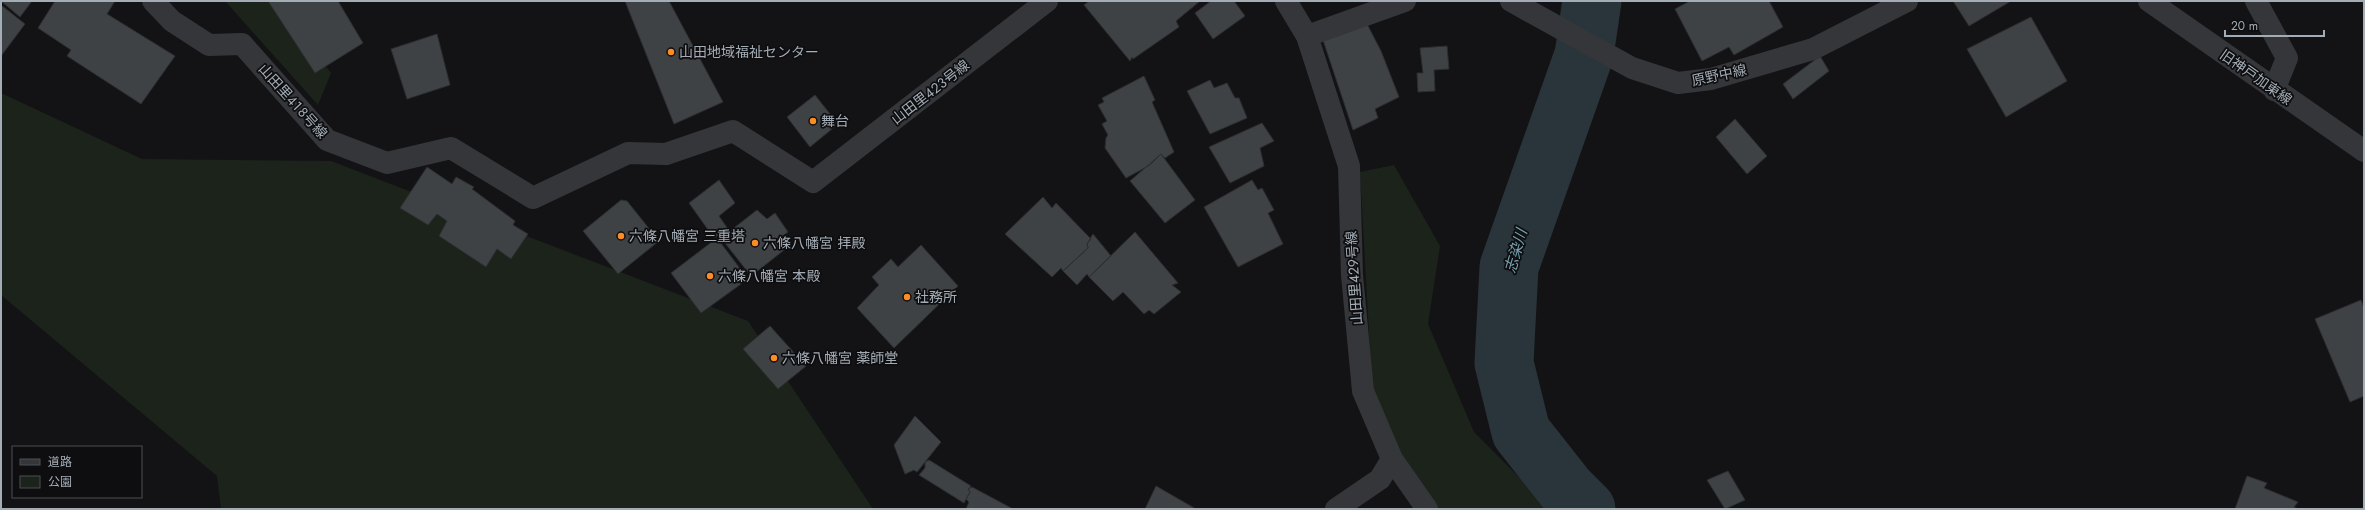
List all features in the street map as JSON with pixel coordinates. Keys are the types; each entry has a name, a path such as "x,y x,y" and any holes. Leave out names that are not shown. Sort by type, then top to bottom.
{"street":[{"name":"山田里４１８号線","path":"153,1 172,21 209,44 242,44 327,140 387,163 451,148 532,198 628,153 666,154 733,131 813,182"},
{"name":"山田里４２３号線","path":"813,182 1046,1"},
{"path":"1286,1 1308,36 1405,1"},
{"name":"原野中線","path":"1511,1 1632,68 1678,83 1711,79 1813,49 1907,1"},
{"name":"旧神戸加東線","path":"2149,1 2274,90 2364,151"},
{"path":"2256,1 2287,58 2274,90"},
{"name":"山田里４２９号線","path":"1308,36 1349,166 1352,275 1364,391 1392,459 1427,509"},
{"path":"1336,509 1380,479 1392,459"}],"green space":[{"path":"225,1 275,1 331,73 318,105"},
{"path":"1,93 142,159 331,161 748,321 873,509 221,509 217,476 1,295"},
{"path":"1394,165 1440,246 1428,324 1474,432 1551,509 1435,509 1392,459 1372,387 1360,172"}],"building":[{"path":"1,1 32,1 20,17"},
{"path":"55,1 115,1 107,14 175,56 141,104 67,56 71,50 38,28"},
{"path":"268,1 338,1 363,43 315,73"},
{"name":"山田地域福祉センター","path":"625,1 669,1 723,102 674,124"},
{"path":"1089,1 1200,1 1176,21 1179,27 1133,59 1132,57 1130,61 1084,5"},
{"path":"1211,1 1234,1 1245,16 1213,39 1195,13"},
{"path":"1690,1 1769,1 1783,27 1734,55 1729,47 1702,61 1675,9"},
{"path":"1953,1 2011,1 1969,26"},
{"path":"1,5 25,24 1,56"},
{"path":"2031,17 2067,81 2006,117 1967,49"},
{"path":"1367,24 1381,51 1399,97 1375,109 1378,118 1353,130 1322,37"},
{"path":"437,34 450,85 407,99 391,49"},
{"path":"1447,46 1449,69 1434,70 1435,91 1418,92 1417,73 1423,73 1420,48"},
{"path":"1820,56 1829,71 1793,99 1783,84"},
{"path":"1144,76 1155,100 1152,102 1174,152 1165,158 1161,154 1150,165 1126,178 1105,148 1106,138 1108,135 1102,124 1107,121 1098,105 1104,102 1102,98"},
{"path":"1210,80 1214,88 1227,83 1235,98 1239,98 1247,118 1210,134 1187,91"},
{"name":"舞台","path":"815,95 838,124 810,147 787,117"},
{"path":"1735,119 1767,156 1747,174 1716,137"},
{"path":"1262,123 1274,141 1260,148 1264,166 1230,183 1209,147"},
{"path":"1161,154 1195,200 1165,223 1130,181"},
{"path":"427,167 452,184 456,177 474,187 472,189 515,221 513,225 528,234 511,259 497,249 486,267 439,236 447,221 437,214 428,225 400,208"},
{"path":"719,180 735,203 719,216 728,229 714,238 689,203"},
{"path":"1252,180 1258,190 1262,188 1274,210 1268,213 1283,244 1238,267 1204,207"},
{"path":"1043,197 1052,208 1056,203 1091,239 1087,244 1088,248 1063,271 1061,268 1052,277 1005,234"},
{"name":"六條八幡宮 三重塔","path":"621,200 627,201 659,241 618,274 583,231"},
{"name":"六條八幡宮 拝殿","path":"757,210 767,219 775,213 788,232 781,237 788,247 751,276 721,238"},
{"path":"1135,232 1178,283 1172,285 1181,292 1154,314 1149,310 1144,314 1123,292 1113,301 1089,277"},
{"path":"1093,234 1111,256 1089,277 1087,274 1077,285 1063,271 1088,248 1087,244"},
{"name":"六條八幡宮 本殿","path":"717,238 748,279 701,313 671,273"},
{"name":"社務所","path":"921,245 958,286 894,348 857,308 879,285 872,277 891,259 898,267"},
{"path":"2361,300 2364,308 2364,396 2350,402 2315,319"},
{"name":"六條八幡宮 薬師堂","path":"770,326 806,366 778,389 743,349"},
{"path":"915,416 941,442 917,472 914,470 905,474 894,445"},
{"path":"929,460 971,486 968,489 970,492 964,503 919,475 925,468 925,462"},
{"path":"1728,471 1745,500 1725,509 1707,480"},
{"path":"2247,476 2267,483 2264,488 2298,502 2294,507 2298,509 2235,509"},
{"path":"1156,486 1196,509 1145,509"},
{"path":"972,487 1013,509 966,509 969,502 966,499 970,492 968,489"}],"waterway":[{"name":"志染川","path":"1586,509 1566,489 1521,432 1504,363 1509,267 1584,55 1592,1"}],"place":[{"name":"山田地域福祉センター","path":"671,52"},
{"name":"舞台","path":"813,121"},
{"name":"六條八幡宮 三重塔","path":"621,236"},
{"name":"六條八幡宮 拝殿","path":"755,243"},
{"name":"六條八幡宮 本殿","path":"710,276"},
{"name":"社務所","path":"907,297"},
{"name":"六條八幡宮 薬師堂","path":"774,358"}]}
